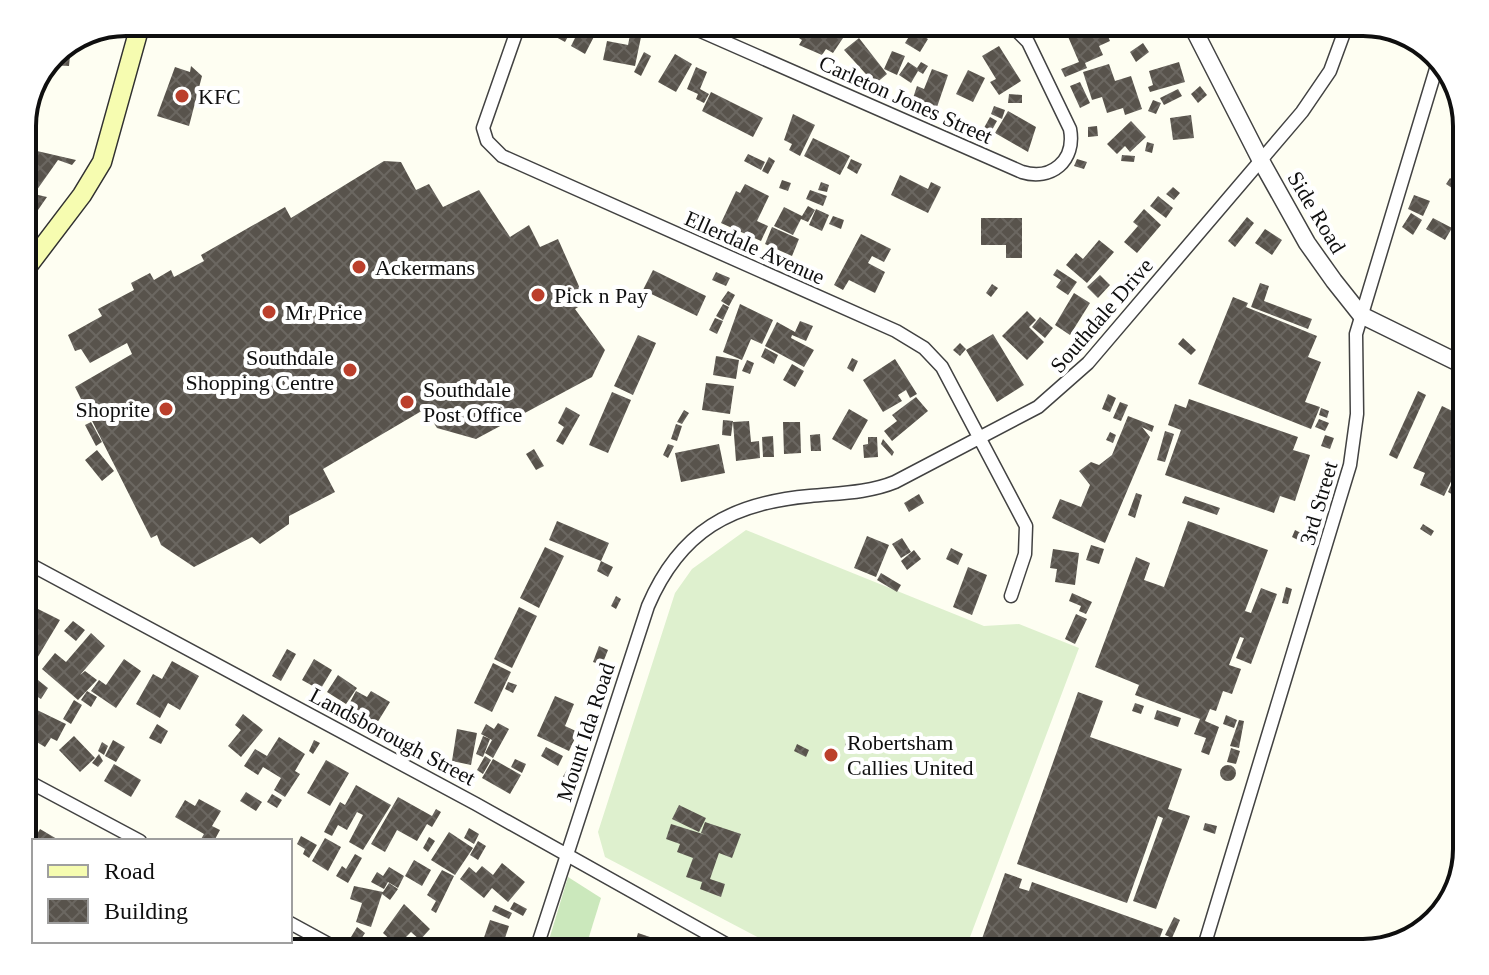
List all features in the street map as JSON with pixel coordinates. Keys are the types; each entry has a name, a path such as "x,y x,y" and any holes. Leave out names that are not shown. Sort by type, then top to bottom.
{"main road":[{"path":"36,256 82,195 102,162 137,36"}],"street":[{"name":"Ellerdale Avenue","path":"515,36 483,128 487,141 502,156 912,340 942,367 1026,526 1025,554 1011,596"},
{"name":"Carleton Jones Street","path":"716,36 1022,172 1043,175 1062,164 1072,141 1063,109 1022,36"},
{"name":"Side Road","path":"1197,36 1307,243 1361,315 1453,360"},
{"name":"Southdale Drive","path":"696,536 732,513 760,503 885,486 1038,407 1073,379 1318,90 1344,36"},
{"name":"3rd Street","path":"1206,939 1350,465 1357,414 1356,334 1435,72"},
{"name":"Mount Ida Road","path":"539,939 648,606 666,568 696,536"},
{"name":"Landsborough Street","path":"36,568 476,804 716,939"},
{"path":"36,785 136,839"},
{"path":"292,924 319,939"}],"green space":[{"name":"Robertsham Callies United","path":"746,530 984,626 1019,624 1079,648 969,939 761,939 605,857 598,832 675,593 692,569"},
{"path":"568,877 601,898 588,939 549,939"}],"building":[{"path":"554,36 568,36 565,42"},
{"path":"576,36 594,36 585,54 571,46"},
{"path":"630,36 641,37 635,66 603,60 607,41 628,45"},
{"path":"796,36 844,36 833,53 826,49 822,55 799,45 802,40"},
{"path":"909,36 928,39 920,52 905,43"},
{"path":"1068,36 1108,36 1110,41 1099,46 1103,55 1085,63 1087,68 1065,77 1061,69 1079,62"},
{"path":"859,38 887,74 875,84 844,50"},
{"path":"1143,43 1149,52 1136,62 1130,52"},
{"path":"999,46 1021,81 999,95 990,82 996,79 982,56"},
{"path":"892,51 905,56 897,75 884,69"},
{"path":"644,52 651,56 641,76 634,72"},
{"path":"675,54 692,64 676,92 658,82"},
{"path":"70,56 69,66 60,66"},
{"path":"908,62 917,68 921,62 928,66 923,74 918,71 911,83 899,75"},
{"path":"1179,62 1185,82 1150,92 1148,87 1153,85 1149,71"},
{"path":"1109,64 1115,81 1131,76 1142,109 1125,115 1123,108 1107,113 1102,97 1092,100 1083,72"},
{"name":"KFC","path":"191,66 202,76 189,126 157,116 175,67 190,72"},
{"path":"696,67 707,72 700,89 709,94 704,103 696,99 698,94 687,89"},
{"path":"932,69 948,75 937,107 913,98 917,86 924,89"},
{"path":"968,70 985,78 973,102 956,94"},
{"path":"1080,82 1090,103 1080,108 1070,86"},
{"path":"1200,86 1207,95 1198,103 1191,94"},
{"path":"1178,89 1182,96 1164,105 1160,98"},
{"path":"711,92 763,118 753,137 702,111"},
{"path":"1009,94 1022,95 1022,103 1008,103"},
{"path":"1153,100 1161,103 1156,114 1148,111"},
{"path":"994,106 1005,110 1002,119 991,114"},
{"path":"1008,111 1036,127 1028,152 995,133"},
{"path":"793,114 815,125 800,156 789,150 792,144 784,140"},
{"path":"1191,115 1194,138 1173,140 1170,118"},
{"path":"990,117 997,121 987,139 980,135"},
{"path":"1131,121 1146,137 1130,152 1125,146 1117,154 1107,144"},
{"path":"1097,126 1098,136 1088,137 1088,127"},
{"path":"813,138 850,156 840,175 804,156"},
{"path":"1147,142 1154,144 1152,153 1145,151"},
{"path":"36,151 76,160 72,165 58,160 36,191"},
{"path":"748,154 765,162 761,170 744,161"},
{"path":"1122,155 1135,156 1134,162 1121,161"},
{"path":"769,157 775,161 768,174 762,171"},
{"path":"851,159 862,164 857,174 847,168"},
{"path":"1077,159 1087,162 1084,169 1074,166"},
{"name":"Southdale Shopping Centre","path":"384,161 401,162 416,190 429,184 443,207 479,190 510,237 529,225 540,247 558,239 586,302 575,309 605,350 592,377 476,439 437,428 425,409 323,469 335,492 289,516 289,524 260,544 252,537 194,567 161,545 157,535 151,538 75,387 132,354 127,343 90,363 81,349 75,351 68,335 102,316 98,309 134,290 131,283 150,273 154,280 171,270 174,277 204,261 201,255 285,207 291,218"},
{"path":"900,175 928,189 931,182 941,187 928,213 891,195"},
{"path":"1450,178 1453,189 1446,184"},
{"path":"782,180 791,183 788,191 779,188"},
{"path":"821,182 829,185 827,192 818,190"},
{"path":"745,184 769,196 757,221 768,226 761,241 721,223 736,191 740,193"},
{"path":"1173,187 1180,193 1174,200 1166,194"},
{"path":"810,190 827,196 823,206 806,199"},
{"path":"36,194 47,197 38,210"},
{"path":"1414,195 1430,201 1423,216 1408,209"},
{"path":"1158,196 1173,208 1166,218 1150,206"},
{"path":"808,206 815,210 808,222 801,219 793,235 774,226 784,207 802,216"},
{"path":"816,209 829,215 822,231 809,225"},
{"path":"1144,209 1161,225 1137,253 1124,242 1138,226 1133,222"},
{"path":"1411,213 1422,220 1413,235 1402,227"},
{"path":"833,216 844,220 841,229 829,224"},
{"path":"1247,217 1254,223 1235,247 1228,241"},
{"path":"981,218 1022,218 1022,258 1006,258 1006,245 981,245"},
{"path":"1433,218 1452,228 1445,240 1426,229"},
{"path":"772,227 799,239 792,256 765,244"},
{"path":"1265,229 1282,240 1272,255 1255,243"},
{"path":"861,234 891,249 884,262 872,256 868,263 885,272 875,293 849,280 843,290 834,285"},
{"path":"1099,240 1114,252 1087,283 1066,265 1076,253 1083,259"},
{"path":"1057,269 1077,282 1068,295 1056,287 1061,280 1053,275"},
{"path":"653,270 706,296 697,316 643,290"},
{"path":"716,272 730,278 726,286 712,280"},
{"path":"1100,275 1110,285 1098,298 1087,287"},
{"path":"1260,283 1269,286 1264,301 1312,319 1308,329 1251,307"},
{"path":"992,284 998,288 991,297 986,293"},
{"path":"728,291 735,295 729,306 721,301"},
{"path":"1074,293 1090,303 1070,335 1055,325"},
{"path":"1233,297 1248,303 1246,307 1317,336 1308,357 1321,362 1305,402 1320,407 1311,429 1198,384"},
{"path":"723,304 729,307 723,320 716,316"},
{"path":"740,304 773,320 762,344 751,339 742,360 723,352"},
{"path":"1027,311 1036,320 1029,327 1044,342 1027,360 1002,336"},
{"path":"1040,317 1053,328 1045,338 1032,327"},
{"path":"715,318 723,321 717,334 709,330"},
{"path":"800,321 813,326 806,341 792,335 791,338 814,350 804,367 765,346 777,322 795,332"},
{"path":"993,334 1024,385 997,402 966,350"},
{"path":"638,335 656,343 633,395 614,386"},
{"path":"1183,338 1196,350 1191,355 1178,344"},
{"path":"960,343 966,349 960,356 953,350"},
{"path":"765,348 778,355 774,364 761,357"},
{"path":"716,356 739,360 736,379 713,375"},
{"path":"852,358 858,361 853,372 847,368"},
{"path":"895,359 917,394 910,398 906,390 898,395 902,401 883,412 863,380"},
{"path":"747,360 754,363 750,374 742,371"},
{"path":"792,364 804,371 795,387 783,380"},
{"path":"706,383 734,386 730,414 702,410"},
{"path":"1418,391 1426,395 1397,459 1389,455"},
{"path":"612,392 631,400 608,453 589,445"},
{"path":"1108,394 1116,398 1110,412 1102,409"},
{"path":"916,397 928,411 892,441 884,431 897,421 892,415"},
{"path":"1189,399 1298,437 1293,450 1310,455 1295,501 1280,496 1274,513 1165,475 1181,430 1168,425 1175,404 1186,408"},
{"path":"1120,402 1128,405 1121,421 1113,418"},
{"path":"1442,406 1453,411 1453,478 1444,496 1420,485 1425,473 1413,468"},
{"path":"566,407 580,415 563,445 556,441 564,427 558,423"},
{"path":"1321,408 1329,411 1327,418 1319,415"},
{"path":"849,409 868,420 851,450 832,439"},
{"path":"684,410 689,413 682,424 677,422"},
{"path":"1128,416 1154,426 1152,432 1142,427 1150,437 1105,543 1052,518 1060,499 1081,507 1090,485 1079,471 1091,462 1099,465 1112,455"},
{"path":"1319,419 1329,423 1325,431 1315,427"},
{"path":"723,420 733,421 731,436 722,435"},
{"path":"749,421 751,442 759,441 760,458 736,461 733,422"},
{"path":"91,422 102,442 96,446 85,425"},
{"path":"783,422 800,422 801,453 784,454"},
{"path":"676,424 682,426 677,441 671,439"},
{"path":"1165,431 1174,434 1165,462 1157,460"},
{"path":"1110,432 1116,435 1113,443 1106,440"},
{"path":"820,434 821,451 811,451 810,435"},
{"path":"1325,435 1334,438 1330,449 1321,446"},
{"path":"773,436 774,457 763,457 762,437"},
{"path":"868,437 877,437 878,457 864,458 863,445 868,444"},
{"path":"883,439 894,452 892,456 881,444"},
{"path":"668,444 674,446 668,458 663,455"},
{"path":"719,444 725,473 681,482 675,453"},
{"path":"534,449 544,466 536,470 526,454"},
{"path":"97,450 114,471 102,481 85,460"},
{"path":"1136,493 1142,495 1135,518 1128,515"},
{"path":"919,494 924,503 909,512 904,503"},
{"path":"1185,496 1220,508 1217,515 1182,503"},
{"path":"557,521 609,543 601,561 549,540"},
{"path":"1188,521 1268,550 1245,611 1251,613 1261,588 1277,594 1251,664 1236,658 1244,638 1240,637 1229,665 1241,669 1232,694 1223,691 1216,711 1210,709 1205,721 1219,727 1209,755 1201,752 1206,738 1194,734 1200,719 1135,695 1139,685 1095,667 1136,557 1150,563 1144,580 1164,587"},
{"path":"1423,524 1434,531 1431,536 1420,529"},
{"path":"1295,530 1303,534 1300,541 1292,537"},
{"path":"867,536 889,545 876,577 854,568"},
{"path":"902,538 911,552 901,558 892,544"},
{"path":"1091,545 1104,549 1099,564 1086,560"},
{"path":"545,547 564,556 539,608 520,598"},
{"path":"951,548 963,554 958,565 946,559"},
{"path":"1053,549 1079,553 1075,585 1055,582 1057,569 1050,568"},
{"path":"914,550 921,559 907,570 901,561"},
{"path":"601,561 613,567 608,577 597,571"},
{"path":"968,567 987,575 972,615 953,607"},
{"path":"881,573 901,585 897,592 877,580"},
{"path":"1286,587 1292,589 1288,604 1282,603"},
{"path":"1072,593 1092,602 1086,614 1079,611 1081,606 1069,601"},
{"path":"616,596 621,599 616,609 611,606"},
{"path":"519,607 537,616 512,668 494,659"},
{"path":"36,608 60,620 36,660"},
{"path":"1076,614 1087,619 1075,644 1065,639"},
{"path":"73,621 85,630 76,641 64,631"},
{"path":"91,633 105,646 80,675 85,671 97,680 78,700 42,669 55,653 66,662"},
{"path":"599,646 608,650 602,665 593,662"},
{"path":"287,649 296,654 281,681 272,676"},
{"path":"124,659 141,671 116,708 91,691 99,680 106,685"},
{"path":"314,659 332,670 320,690 302,680"},
{"path":"172,661 199,676 180,710 168,703 160,718 136,704 153,674 162,679"},
{"path":"493,663 511,672 492,712 474,703"},
{"path":"338,675 357,688 346,704 327,692"},
{"path":"36,678 48,688 41,699 36,696"},
{"path":"508,682 517,685 513,693 505,689"},
{"path":"87,691 97,697 91,707 81,700"},
{"path":"356,691 367,697 371,691 390,702 377,723 348,706"},
{"path":"1078,692 1103,701 1090,737 1182,769 1168,809 1190,816 1156,909 1133,901 1163,818 1158,816 1127,903 1017,864"},
{"path":"555,696 574,704 565,726 578,732 569,751 537,736"},
{"path":"74,700 82,705 71,724 63,719"},
{"path":"1135,703 1144,706 1141,714 1132,711"},
{"path":"36,709 66,724 57,741 51,738 45,747 36,742"},
{"path":"1157,710 1181,718 1178,727 1154,719"},
{"path":"243,714 263,730 241,757 228,746 241,730 235,725"},
{"path":"1226,715 1237,720 1234,728 1223,724"},
{"path":"1239,720 1244,721 1239,748 1230,746"},
{"path":"498,723 509,729 493,758 485,753 492,740 481,734 486,724 494,729"},
{"path":"157,724 168,731 161,744 149,738"},
{"path":"457,729 477,733 471,765 452,761"},
{"path":"74,736 95,758 80,772 59,750"},
{"path":"483,736 490,739 483,757 476,754"},
{"path":"279,737 305,754 295,771 300,774 285,797 274,790 281,778 263,767 258,775 244,766 255,749 267,756"},
{"path":"113,740 125,747 116,762 105,756"},
{"path":"314,740 320,743 313,754 309,751"},
{"path":"847,740 858,745 856,750 845,745"},
{"path":"102,742 108,746 104,755 98,751"},
{"path":"797,744 809,750 806,757 794,751"},
{"path":"546,747 563,756 558,766 541,756"},
{"path":"1231,748 1240,751 1236,764 1227,762"},
{"path":"99,754 103,761 98,767 92,763"},
{"path":"485,756 491,760 483,774 477,770"},
{"path":"493,759 521,775 510,794 482,778"},
{"path":"515,759 526,764 522,773 511,767"},
{"path":"326,760 349,773 330,806 307,793"},
{"path":"114,764 141,780 131,797 104,781"},
{"path":"1228,765 1236,773 1228,781 1220,773"},
{"path":"568,768 574,772 567,784 561,780"},
{"path":"356,785 391,805 363,850 349,842 363,815 357,812 347,830 338,825 332,836 324,832 340,802 345,805"},
{"path":"246,792 262,802 256,811 240,801"},
{"path":"272,794 282,800 277,808 267,802"},
{"path":"398,797 432,816 436,809 441,812 432,827 427,824 417,841 397,830 385,852 371,844"},
{"path":"199,799 221,811 212,826 220,830 215,839 201,839 204,834 175,817 185,800 195,806"},
{"path":"679,805 706,818 699,832 672,819"},
{"path":"705,822 741,834 732,858 719,853 710,879 725,884 721,897 700,889 702,882 686,877 693,858 677,852 680,844 666,839 671,824 706,835 701,833"},
{"path":"1205,823 1217,826 1215,834 1203,830"},
{"path":"469,828 479,834 474,844 464,838"},
{"path":"40,829 57,839 36,839"},
{"path":"449,832 473,848 455,875 431,860"},
{"path":"301,836 317,845 309,858 303,854 305,849 297,844"},
{"path":"429,837 435,841 428,852 423,848"},
{"path":"325,838 341,847 328,871 312,861"},
{"path":"478,841 486,846 478,860 470,855"},
{"path":"355,854 362,858 348,883 336,876 342,866 346,869"},
{"path":"414,860 431,870 422,886 405,876"},
{"path":"502,863 525,882 508,902 492,888 484,898 460,879 469,867 476,873 482,866 493,875"},
{"path":"389,867 404,876 398,888 388,882 384,889 371,882 377,872 383,876"},
{"path":"442,870 454,876 436,913 431,910 436,901 427,895"},
{"path":"1005,873 1022,879 1019,888 1029,891 1032,882 1163,929 1159,939 982,939"},
{"path":"389,883 398,889 390,900 382,894 371,927 356,922 362,903 350,899 354,886 383,892"},
{"path":"514,902 527,909 523,916 510,909"},
{"path":"404,904 430,929 421,939 411,932 404,939 389,939 383,933"},
{"path":"495,905 512,913 509,919 492,911"},
{"path":"1174,917 1180,920 1172,938 1165,935"},
{"path":"490,920 509,926 505,939 483,939"},
{"path":"357,927 365,933 361,939 351,937"},
{"path":"638,933 653,938 653,939 636,939"}],"place":[{"name":"KFC","path":"182,96"},
{"name":"Ackermans","path":"359,267"},
{"name":"Pick n Pay","path":"538,295"},
{"name":"Mr Price","path":"269,312"},
{"name":"Southdale Shopping Centre","path":"350,370"},
{"name":"Southdale Post Office","path":"407,402"},
{"name":"Shoprite","path":"166,409"},
{"name":"Robertsham Callies United","path":"831,755"}]}
